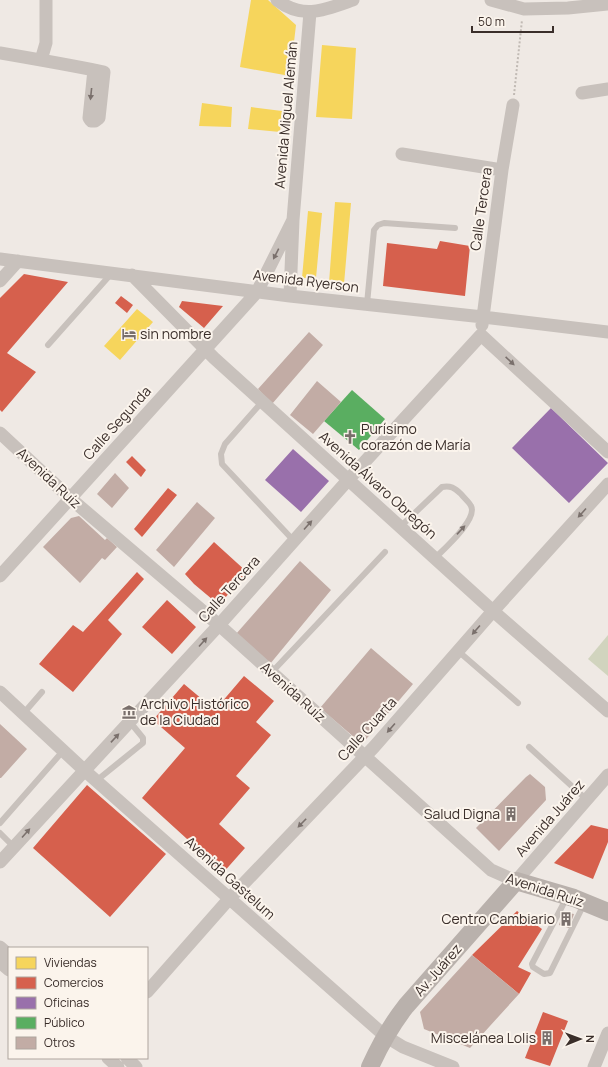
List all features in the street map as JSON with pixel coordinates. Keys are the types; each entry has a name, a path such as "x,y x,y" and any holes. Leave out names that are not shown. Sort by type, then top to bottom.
{"street":[{"path":"41,60 46,43 46,0"},
{"path":"277,0 298,11 310,12 326,10 353,0"},
{"path":"491,0 524,9 568,8 608,4"},
{"name":"Avenida Miguel Alemán","path":"290,296 294,220 310,12"},
{"path":"0,53 94,70"},
{"path":"582,93 608,90"},
{"name":"Calle Tercera","path":"0,862 219,625 348,480 481,335 502,170 513,105"},
{"path":"402,154 502,170"},
{"name":"Avenida Miguel Alemán","path":"257,292 294,220"},
{"name":"Avenida Ryerson","path":"0,259 290,296 608,332"},
{"path":"0,281 18,261"},
{"name":"Avenida Álvaro Obregón","path":"132,275 205,349 262,402 493,611 608,711"},
{"name":"Calle Segunda","path":"0,576 257,292"},
{"path":"481,335 608,452"},
{"name":"Avenida Ruíz","path":"0,433 71,499 272,672 491,870 516,881 567,896 608,912"},
{"name":"Calle Cuarta","path":"148,991 229,899 365,756 608,484"},
{"name":"Avenida Gastelum","path":"0,692 96,781 385,1036 403,1047 453,1067"},
{"name":"Avenida Juárez","path":"516,881 608,775"},
{"name":"Av. Juárez","path":"370,1067 385,1036 406,1006 516,881"},
{"path":"0,947 8,953"},
{"path":"0,962 8,969"},
{"path":"594,1067 608,1033"},
{"path":"109,1059 118,1067"},
{"path":"128,1059 136,1067"}],"lane":[{"path":"367,304 374,230 378,226 384,223 456,228"},
{"path":"48,345 112,273"},
{"path":"262,402 225,444 221,459 222,464 294,540"},
{"path":"400,527 442,487 446,486 456,488 471,506 472,516 467,524 435,558"},
{"path":"272,672 385,552"},
{"path":"458,651 518,703"},
{"path":"23,714 42,692"},
{"path":"96,781 144,743 143,738 130,722"},
{"path":"529,747 587,800"},
{"path":"0,823 63,751"},
{"path":"0,833 14,847"},
{"path":"567,896 532,964 532,967 544,974 550,973 584,902"}],"path":[{"path":"513,105 524,9"}],"green space":[{"path":"608,635 608,676 588,659"}],"building: Viviendas":[{"path":"251,0 268,0 296,25 290,76 240,67"},
{"path":"322,45 356,48 352,119 316,117"},
{"path":"202,103 232,107 231,127 199,126"},
{"path":"251,107 282,111 280,132 248,129"},
{"path":"335,202 351,203 344,284 329,283"},
{"path":"308,211 322,213 316,278 302,278"},
{"name":"sin nombre","path":"137,309 153,322 120,360 104,346"}],"building: Comercios":[{"path":"440,241 470,246 465,296 383,286 387,243 437,249"},
{"path":"24,274 68,282 7,353 36,372 2,412 0,410 0,298"},
{"path":"121,296 133,305 127,313 115,303"},
{"path":"182,301 223,306 204,328 179,307"},
{"path":"132,456 146,470 141,477 126,462"},
{"path":"168,488 177,495 142,537 134,529"},
{"path":"214,542 247,572 219,605 194,584 185,574"},
{"path":"137,572 144,579 108,620 122,634 73,692 39,664 73,625 83,632"},
{"path":"167,600 196,627 172,654 142,627"},
{"path":"244,676 274,701 256,722 271,735 236,776 250,788 219,824 245,848 222,874 198,849 142,798 185,748 153,720 184,684 215,710"},
{"path":"87,785 166,854 110,917 33,848"},
{"path":"591,825 608,829 608,842 593,879 554,863"},
{"path":"517,911 542,929 518,967 531,973 519,994 472,955"},
{"name":"Miscelánea Lolis","path":"543,1012 568,1021 550,1066 525,1058"}],"building: Oficinas":[{"path":"551,408 608,463 569,503 512,448"},
{"path":"293,449 329,481 301,512 265,480"}],"building: Público":[{"path":"352,390 385,419 359,450 324,421"}],"building: Otros":[{"path":"309,332 323,345 272,404 258,389"},
{"path":"317,381 341,402 313,434 290,415"},
{"path":"115,473 129,488 112,508 97,494"},
{"path":"197,502 215,518 174,567 156,550"},
{"path":"79,516 105,540 107,538 117,547 105,560 102,558 80,583 43,547 71,518"},
{"path":"300,561 331,590 270,664 236,634"},
{"path":"371,648 413,684 362,744 320,708"},
{"path":"0,724 27,749 1,778 0,778"},
{"name":"Salud Digna","path":"530,774 545,787 546,800 499,851 476,828"},
{"name":"Centro Cambiario","path":"563,912 574,914 569,928 559,925"},
{"path":"472,955 519,994 470,1048 424,1029 420,1012"}],"place":[{"name":"sin nombre","path":"129,334"},
{"name":"Purísimo corazón de María","path":"350,437"},
{"name":"Archivo Histórico de la Ciudad","path":"129,712"},
{"name":"Salud Digna","path":"511,814"},
{"name":"Centro Cambiario","path":"566,919"},
{"name":"Miscelánea Lolis","path":"547,1038"}]}
